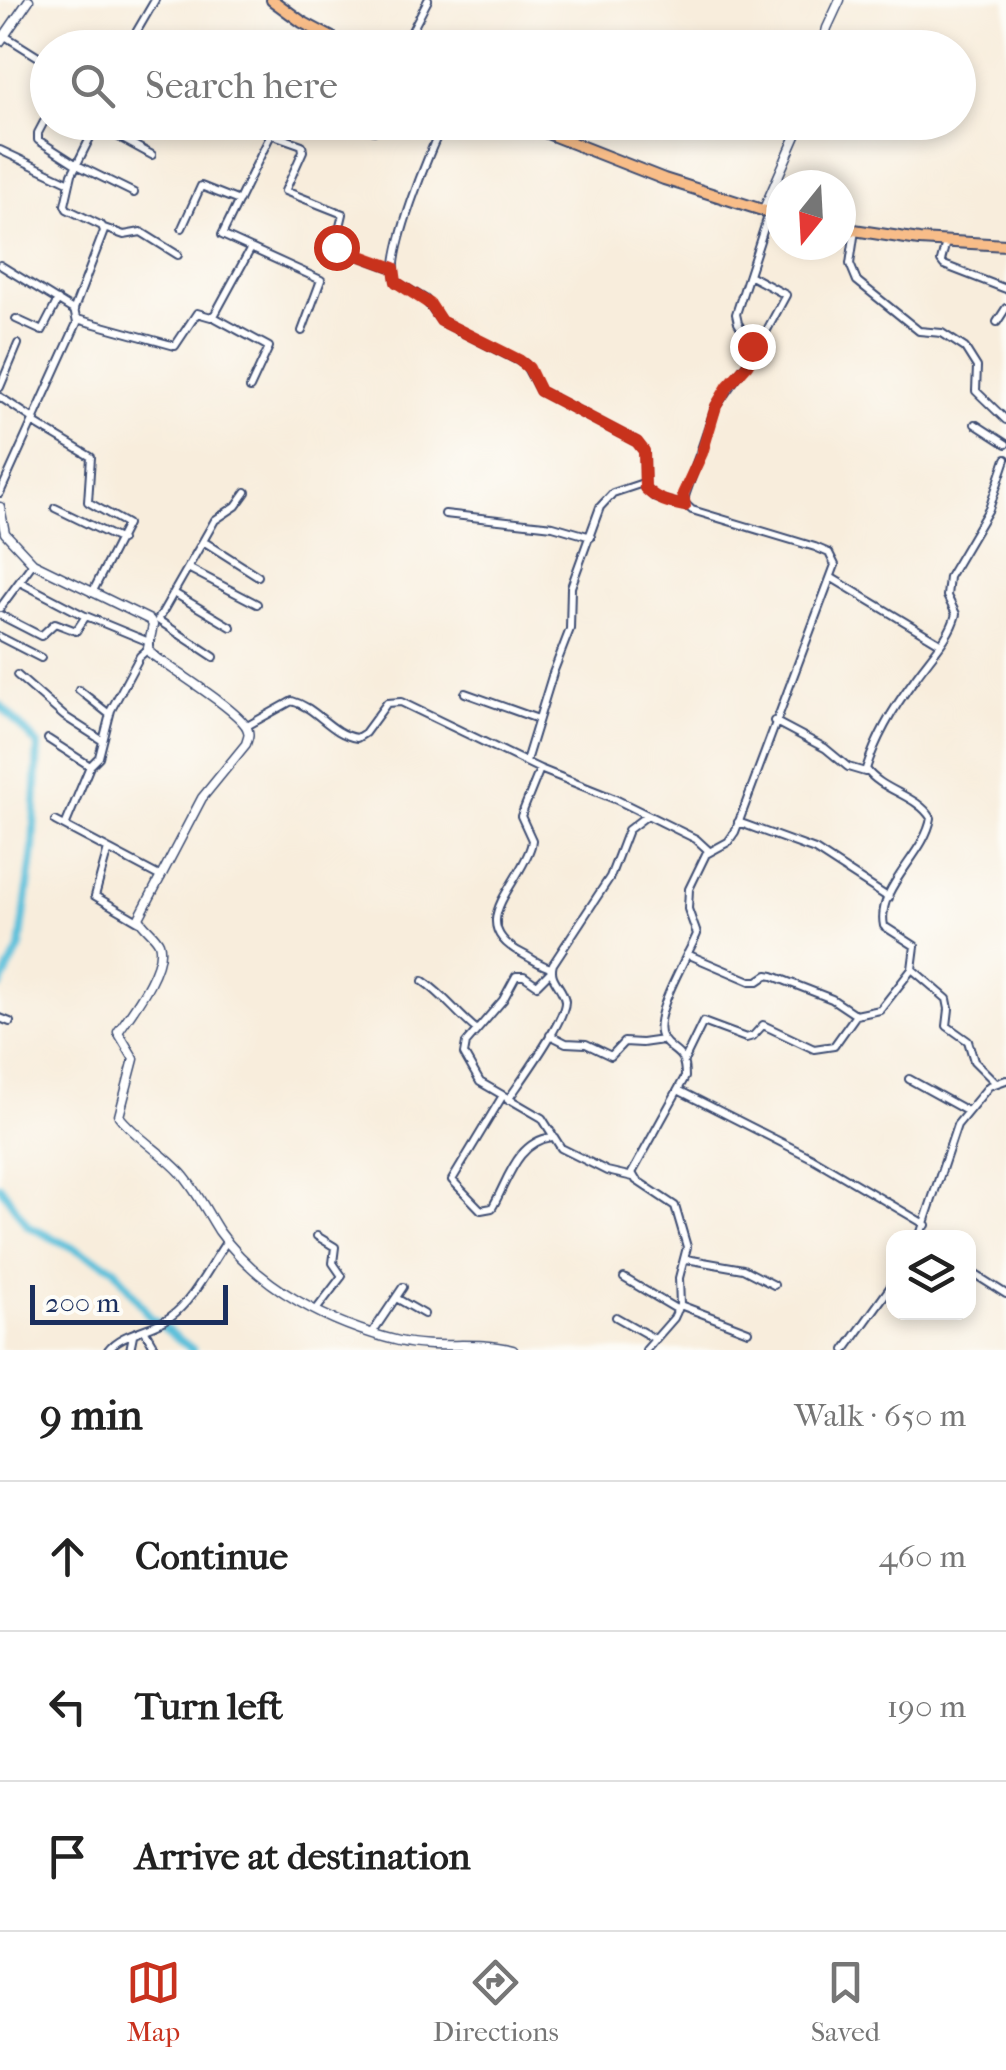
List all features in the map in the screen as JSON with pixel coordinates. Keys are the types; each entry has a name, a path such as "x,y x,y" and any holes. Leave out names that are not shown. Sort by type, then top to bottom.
{"main road":[{"path":"272,0 317,30"},
{"path":"564,140 664,179 766,211"},
{"path":"856,230 946,242 1006,244"}],"street":[{"path":"29,0 2,39 30,54"},
{"path":"138,30 155,0"},
{"path":"412,30 428,0"},
{"path":"826,30 839,0"},
{"path":"40,140 77,165 134,193"},
{"path":"90,140 70,183 66,209 124,235 141,232 178,255"},
{"path":"125,140 152,156"},
{"path":"268,140 222,236 321,280 302,331"},
{"path":"285,140 304,148 284,191 343,214 336,247 394,268"},
{"path":"436,140 416,189 394,268 396,282 430,304 441,321 519,360 529,368 540,391 637,442 645,456 643,483 656,498 773,532 828,553 834,565 732,838 709,851 688,896 697,934 663,1010 659,1032 684,1062"},
{"path":"786,170 796,140"},
{"path":"0,150 70,183"},
{"path":"182,228 201,186 239,201"},
{"path":"752,356 752,346 736,314 766,227"},
{"path":"0,493 34,422 76,315 104,228"},
{"path":"946,242 941,261 944,266 1006,289"},
{"path":"212,316 250,250"},
{"path":"851,260 858,280 919,330 942,332 965,348 977,367 976,392 1006,420"},
{"path":"0,265 76,315 173,347 198,312 212,316 269,346 250,388"},
{"path":"685,506 683,494 702,453 716,406 752,356 786,294 749,275"},
{"path":"16,319 42,331 58,300"},
{"path":"998,322 1006,308"},
{"path":"0,387 18,344"},
{"path":"0,397 91,457 88,502 127,524 92,592"},
{"path":"975,424 1006,444"},
{"path":"866,772 882,730 956,614 947,596 949,577 988,509 1006,459"},
{"path":"526,762 569,632 568,597 590,537 607,497 643,483"},
{"path":"65,826 90,766 99,757 109,714 148,646 155,622 216,520 235,507 246,492"},
{"path":"0,507 6,533 34,563 155,622 214,658"},
{"path":"55,508 121,540"},
{"path":"445,514 553,526 590,537"},
{"path":"203,541 258,576"},
{"path":"34,563 0,611 41,636 56,623 76,631 85,616"},
{"path":"188,568 257,604"},
{"path":"832,578 940,643"},
{"path":"20,582 148,646 246,726"},
{"path":"174,592 231,628"},
{"path":"0,637 41,658"},
{"path":"17,674 62,715 103,740"},
{"path":"79,690 109,714"},
{"path":"465,693 538,719"},
{"path":"246,726 292,701 307,706 340,733 357,738 366,733 383,707 396,701 425,711 540,769 616,799 696,839 709,851"},
{"path":"633,1177 637,1159 680,1091 685,1077 684,1062 702,1022 746,1038 754,1036 763,1025 820,1050 838,1042 856,1015 880,1010 912,969 916,946 883,922 889,898 925,840 931,818 923,807 774,721"},
{"path":"138,921 202,798 246,744 246,726"},
{"path":"48,739 90,766"},
{"path":"540,769 521,816 531,846 499,908 496,927 502,943 551,970 565,1002 550,1035 452,1180 481,1210 492,1208 525,1149 552,1138"},
{"path":"646,817 628,830 610,878 551,970 537,985 524,976 516,976 503,1000 466,1043 464,1054 480,1082 542,1118 562,1148 583,1160 633,1177 675,1206 686,1240 686,1259 678,1278 679,1308 646,1350"},
{"path":"55,821 162,878"},
{"path":"738,822 815,850 889,898"},
{"path":"108,849 95,896 138,921 160,949 151,980 118,1032 134,1059 120,1116 179,1171 227,1240 281,1290 316,1310 405,1343 482,1344 511,1350"},
{"path":"688,954 750,980 773,976 832,999 856,1015"},
{"path":"912,969 947,1000 950,1009 945,1024 968,1041 974,1061 995,1082"},
{"path":"423,980 477,1030"},
{"path":"0,1018 10,1022"},
{"path":"550,1035 566,1043 586,1044 611,1056 624,1042 662,1040"},
{"path":"910,1079 967,1111"},
{"path":"924,1230 950,1142 967,1111 995,1082 1006,1080"},
{"path":"680,1091 812,1158 926,1225"},
{"path":"316,1310 342,1276 334,1263 336,1247 317,1236"},
{"path":"108,1350 118,1338 133,1336 168,1319 185,1303 227,1240"},
{"path":"686,1259 744,1269 774,1285"},
{"path":"976,1275 1006,1294"},
{"path":"624,1278 679,1308 748,1331"},
{"path":"372,1333 403,1288"},
{"path":"845,1350 886,1293"},
{"path":"396,1298 424,1314"},
{"path":"616,1317 655,1339"},
{"path":"148,1330 156,1350"},
{"path":"130,1350 133,1336"}],"waterway":[{"path":"0,705 38,745 33,850 20,947 0,987"},
{"path":"0,1186 28,1226 114,1268 150,1317 193,1350"}],"route":[{"path":"336,247 394,268 396,282 430,304 441,321 519,360 532,372 540,391 637,442 644,451 645,488 656,498 674,504 685,506 683,494 702,453 716,406 747,365 752,346"}]}
